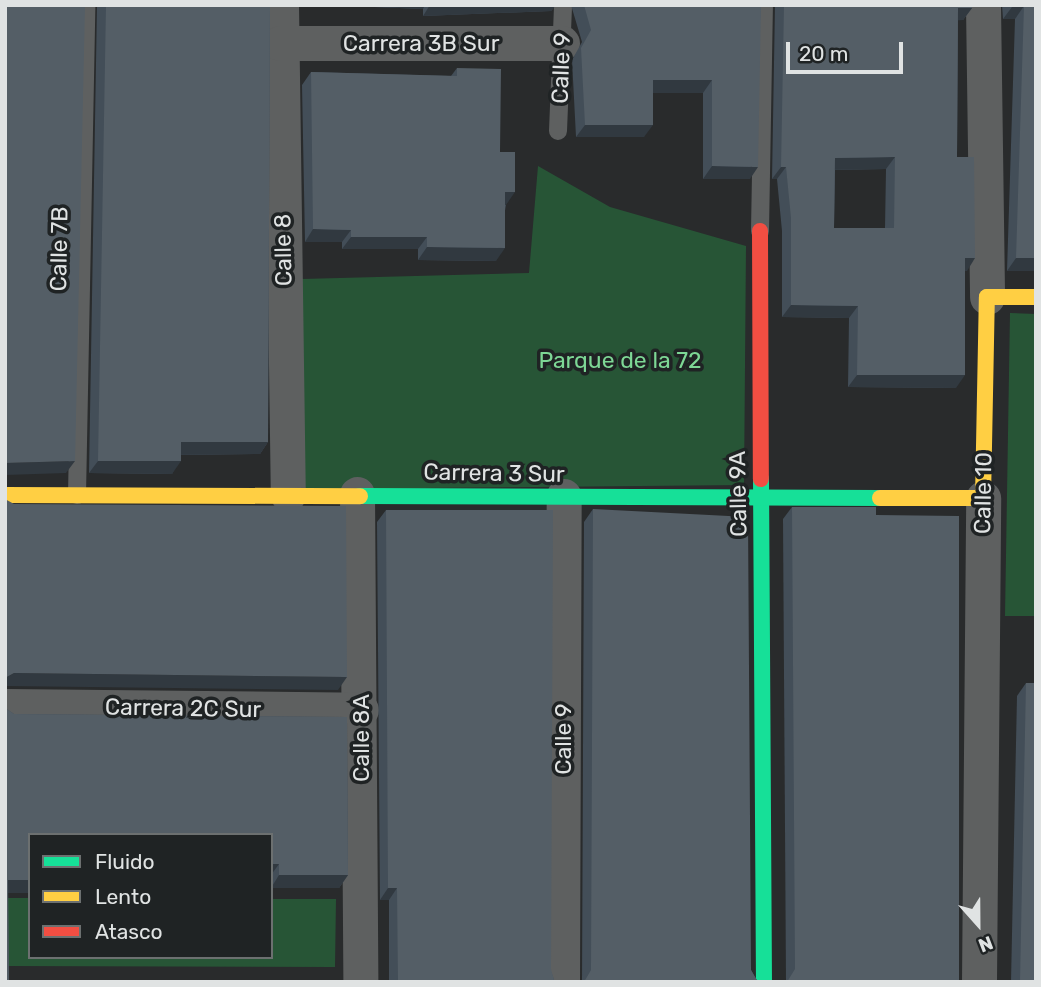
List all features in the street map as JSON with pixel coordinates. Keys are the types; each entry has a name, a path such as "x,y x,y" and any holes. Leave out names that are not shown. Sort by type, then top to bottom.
{"street":[{"name":"Calle 8","path":"281,5 288,495"},
{"name":"Calle 10","path":"979,982 987,297 983,5"},
{"name":"Carrera 3B Sur","path":"280,43 562,43"},
{"name":"Calle 9A","path":"761,230 764,982"},
{"path":"987,297 1036,297"},
{"name":"Calle 8A","path":"358,494 361,710 360,982"},
{"name":"Carrera 3 Sur","path":"5,495 983,498"},
{"name":"Calle 9","path":"562,982 564,496"},
{"name":"Carrera 2C Sur","path":"5,706 361,710"}],"lane":[{"name":"Calle 7B","path":"77,495 86,5"},
{"name":"Calle 9","path":"558,131 563,5"},
{"name":"Calle 9A","path":"761,230 764,5"}],"green space":[{"name":"Parque de la 72","path":"538,166 610,207 746,246 744,485 304,489 302,279 529,273"},
{"path":"1010,313 1036,314 1036,616 1005,616"},
{"path":"5,898 28,898 28,959 273,959 273,899 336,899 335,967 5,966"}],"building":[{"path":"5,5 85,5 75,461 5,463"},
{"path":"106,5 270,5 268,442 181,442 181,461 98,461"},
{"path":"584,5 761,5 758,167 712,166 712,80 653,80 653,125 585,125 581,48 591,30"},
{"path":"784,5 972,5 972,8 958,8 957,157 974,157 975,258 965,258 965,375 857,375 858,306 791,305 791,218 786,167 781,167","holes":["895,157 894,228 834,228 835,158"]},
{"path":"1012,5 1036,5 1036,258 1016,258 1024,6"},
{"path":"457,68 501,69 500,152 515,152 515,192 505,192 505,248 427,247 427,237 351,237 351,230 313,229 311,72 457,76"},
{"path":"5,499 14,504 346,506 347,677 14,673 5,678"},
{"path":"792,507 876,507 876,515 959,516 959,982 787,982 795,969"},
{"path":"593,509 748,517 751,970 758,982 584,982 591,970"},
{"path":"386,510 553,510 551,969 557,982 398,982 397,888 388,888"},
{"path":"1026,683 1036,683 1036,982 1020,982"},
{"path":"5,708 14,714 347,717 348,875 279,875 279,864 273,864 273,833 28,833 28,880 8,880 9,982 5,982"}],"traffic: fast":[{"path":"761,479 764,982"},
{"path":"360,496 880,498"}],"traffic: slow":[{"path":"880,498 983,498 987,297 1036,297"},
{"path":"5,495 360,496"}],"traffic: jam":[{"path":"760,231 761,479"}]}
